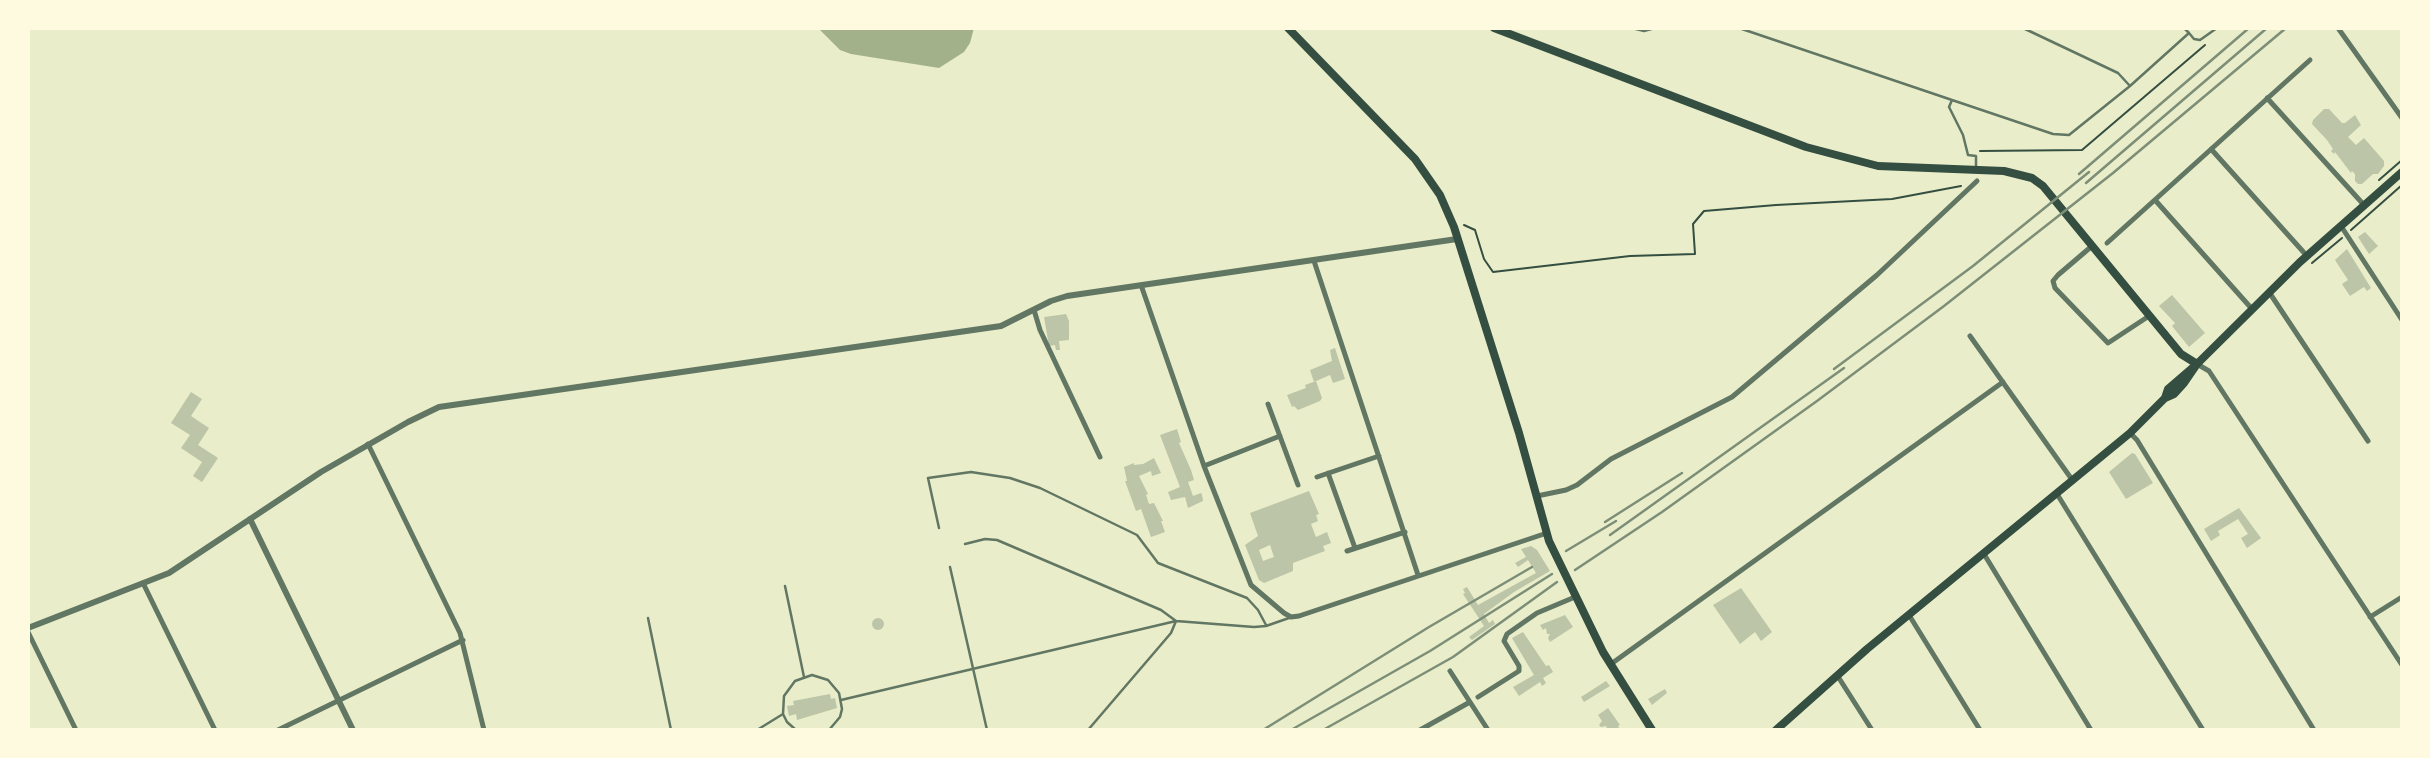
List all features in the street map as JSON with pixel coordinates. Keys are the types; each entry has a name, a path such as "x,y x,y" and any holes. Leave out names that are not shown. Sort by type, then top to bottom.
{"main road":[{"path":"1288,28 1422,167 1440,195 1457,239 1517,426 1548,537 1611,664 1652,730"},
{"path":"1494,28 1806,147 1878,166 2004,171 2024,175 2043,186 2181,355 2197,364"},
{"path":"1776,730 1837,675 2130,433 2165,398 2174,394 2197,364 2269,292 2402,172"}],"street":[{"path":"2338,28 2402,118"},
{"path":"2107,243 2310,60"},
{"path":"2267,99 2364,205"},
{"path":"2211,149 2307,256"},
{"path":"1537,496 1577,485 1611,459 1732,397 1877,275 1977,182"},
{"path":"2155,200 2252,309"},
{"path":"2341,226 2402,320"},
{"path":"76,730 28,630 176,569 321,472 422,414 450,404 1001,326 1067,296 1457,239"},
{"path":"2092,246 2058,275 2053,281 2055,288 2108,344 2149,316"},
{"path":"1314,261 1418,575"},
{"path":"1141,285 1204,466 1251,585 1284,613 1291,617 1418,575 1548,537"},
{"path":"2269,292 2368,441"},
{"path":"1034,310 1040,330 1100,457"},
{"path":"1970,336 2073,481"},
{"path":"2197,364 2209,372 2402,666"},
{"path":"1611,664 2003,382"},
{"path":"1268,404 1298,485"},
{"path":"2130,433 2137,440 2314,730"},
{"path":"1204,466 1280,436"},
{"path":"368,444 463,640 484,730"},
{"path":"1317,477 1379,456"},
{"path":"1328,473 1355,548"},
{"path":"2057,494 2203,730"},
{"path":"250,519 353,730"},
{"path":"1348,551 1405,532"},
{"path":"1984,554 2091,730"},
{"path":"143,583 215,730"},
{"path":"1478,697 1518,671 1519,666 1504,641 1507,634 1537,613 1576,597"},
{"path":"2370,617 2402,597"},
{"path":"1909,615 1980,730"},
{"path":"278,730 463,640"},
{"path":"1450,671 1488,730"},
{"path":"1837,675 1872,730"},
{"path":"1420,730 1470,702"}],"lane":[{"path":"1632,28 1644,31 1655,28"},
{"path":"1739,28 2053,134 2069,135 2130,86 2189,33"},
{"path":"2024,28 2118,73 2130,86"},
{"path":"2184,28 2200,40 2217,28"},
{"path":"1952,100 1950,107 1963,135 1968,155 1976,156 1976,170"},
{"path":"939,528 928,478 971,472 1010,478 1040,488 1137,535 1158,563 1247,598 1258,610 1266,626"},
{"path":"965,544 985,539 997,540 1161,610 1176,621"},
{"path":"950,568 987,730"},
{"path":"785,586 804,677"},
{"path":"841,700 1176,621 1266,626 1291,617"},
{"path":"648,618 671,730"},
{"path":"1088,730 1171,633 1176,621"},
{"path":"796,730 783,714 784,695 795,681 812,675 828,680 835,686 841,700 840,717 829,730"},
{"path":"757,730 783,714"}],"path":[{"path":"1984,151 2082,150 2204,45"},
{"path":"2379,180 2402,160"},
{"path":"1460,226 1475,230 1484,259 1493,272 1630,256 1695,254 1693,224 1704,211 1892,199 1977,182"},
{"path":"2392,194 2402,186"}],"shaded area":[{"path":"818,28 974,28 964,52 939,68 851,54 840,50"}],"building":[{"path":"2324,109 2329,109 2342,123 2355,115 2361,125 2348,137 2356,145 2364,138 2384,161 2378,174 2373,174 2362,184 2355,181 2355,174 2331,151 2333,149 2327,140 2312,124"},
{"path":"2365,232 2378,246 2369,254 2358,237"},
{"path":"2347,249 2371,288 2367,291 2364,287 2350,296 2342,284 2348,280 2335,260"},
{"path":"2172,295 2205,333 2189,347 2172,326 2175,323 2159,306"},
{"path":"1066,314 1069,321 1069,340 1059,341 1060,350 1056,350 1055,345 1049,346 1044,317"},
{"path":"1335,348 1345,379 1333,383 1330,375 1314,382 1310,370 1332,361 1330,350"},
{"path":"1316,381 1322,398 1320,401 1298,410 1292,407 1287,395"},
{"path":"191,392 202,399 191,416 209,428 198,445 218,458 202,482 193,476 202,462 181,448 190,435 171,423"},
{"path":"1177,429 1181,442 1179,443 1194,480 1188,482 1193,496 1201,493 1203,501 1188,508 1185,497 1171,500 1168,492 1180,487 1160,435"},
{"path":"2132,453 2153,483 2126,499 2109,472"},
{"path":"1154,458 1161,473 1152,476 1151,471 1139,476 1148,494 1149,504 1154,503 1163,521 1165,532 1151,537 1141,509 1136,511 1125,481 1124,467 1134,463 1143,464"},
{"path":"1309,491 1319,514 1316,515 1318,521 1311,524 1316,537 1327,532 1331,543 1323,546 1325,551 1293,563 1293,571 1264,583 1259,580 1245,545 1258,536 1250,513","holes":["1270,545 1274,557 1263,561 1259,550"]},
{"path":"2239,508 2261,538 2247,548 2241,538 2248,534 2238,519 2218,531 2220,535 2211,541 2204,529"},
{"path":"1531,546 1537,550 1550,571 1484,614 1489,623 1493,620 1495,624 1472,640 1469,637 1484,626 1463,594 1463,589 1467,587 1478,605 1536,573 1528,560 1518,567 1515,563 1526,557 1521,549"},
{"path":"1741,588 1772,632 1761,641 1755,632 1740,644 1713,605"},
{"path":"1565,615 1573,627 1550,642 1550,634 1540,625"},
{"path":"878,618 884,624 878,630 872,624"},
{"path":"1523,632 1553,672 1543,678 1546,683 1542,686 1540,682 1519,696 1513,687 1534,675 1512,638"},
{"path":"1606,681 1610,686 1584,702 1581,697"},
{"path":"1665,689 1667,693 1652,705 1648,699"},
{"path":"830,694 831,699 835,698 837,708 797,720 796,714 789,716 787,706 794,705 793,701"},
{"path":"1608,708 1620,725 1620,730 1608,730 1606,726 1599,725 1602,721 1598,715"}],"railway":[{"path":"2079,174 2249,28"},
{"path":"2086,183 2267,28"},
{"path":"1575,570 1662,512 1944,306 2113,173 2286,28"},
{"path":"1834,369 1973,266 2089,172"},
{"path":"1610,535 1844,368"},
{"path":"1605,522 1682,473"},
{"path":"1566,551 1616,521"},
{"path":"1263,730 1532,567"},
{"path":"1291,730 1430,651 1552,574"},
{"path":"1323,730 1453,657 1557,582"}]}
